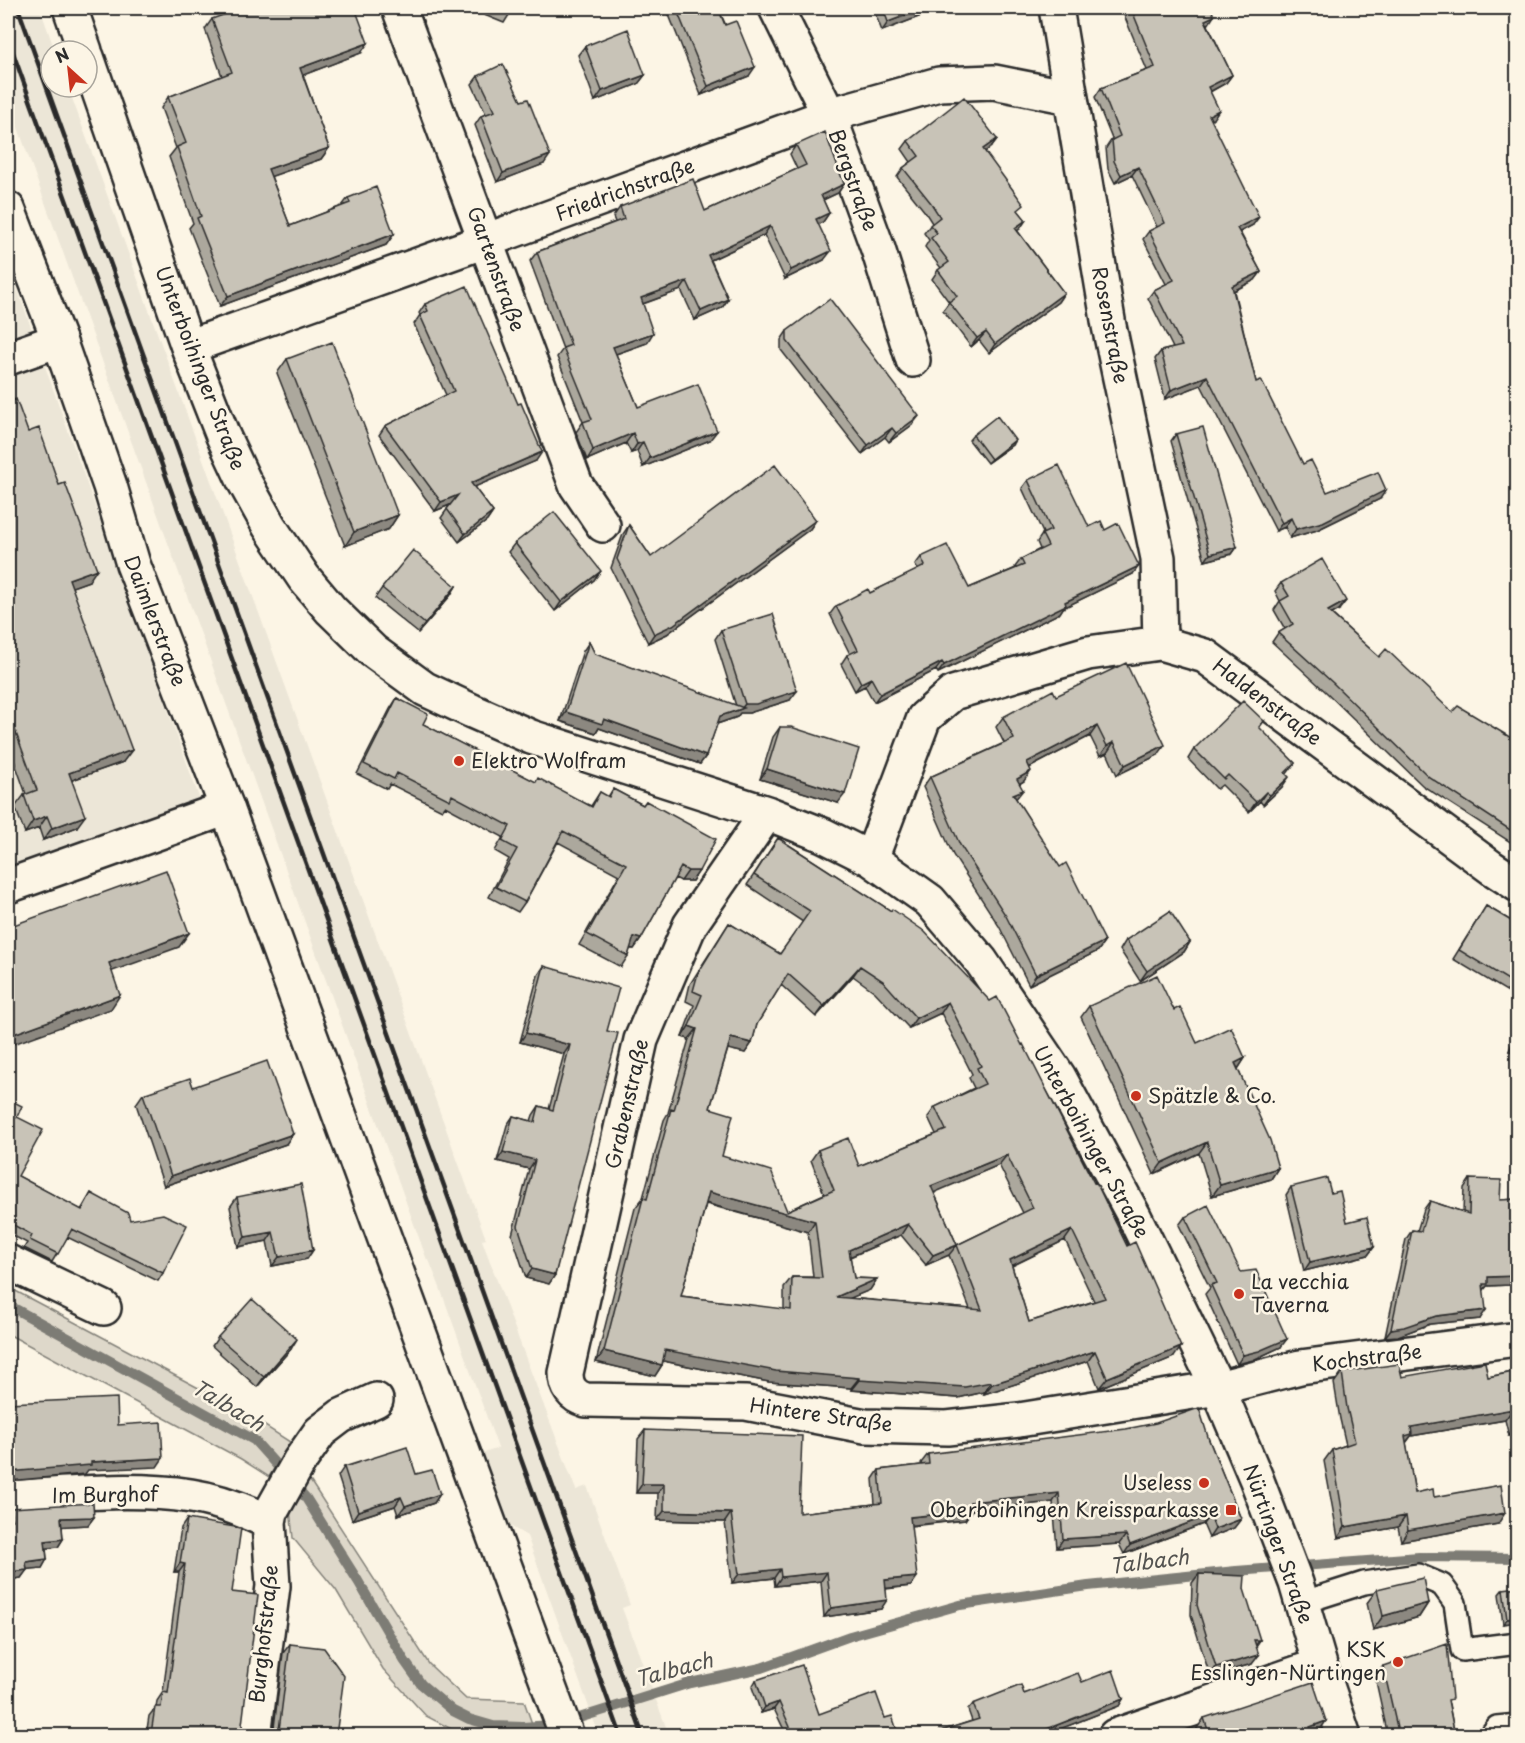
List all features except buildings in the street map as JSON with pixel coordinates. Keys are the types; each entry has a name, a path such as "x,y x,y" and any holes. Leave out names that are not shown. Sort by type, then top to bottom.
{"street":[{"path":"70,8 81,39"},
{"name":"Gartenstraße","path":"399,8 576,485 603,525"},
{"name":"Bergstraße","path":"776,8 829,115 878,249 913,360"},
{"name":"Rosenstraße","path":"1056,8 1109,326 1158,558 1160,643"},
{"name":"Friedrichstraße","path":"188,347 485,242 829,115 939,84 994,82 1070,97"},
{"name":"Unterboihinger Straße","path":"99,91 188,347 223,436 269,526 318,595 374,651 425,689 531,737 766,813 824,835 872,859 930,901 981,961 1059,1077 1134,1216 1218,1388"},
{"name":"Daimlerstraße","path":"8,210 59,340 110,486 133,564 226,808 567,1736"},
{"path":"8,358 59,340"},
{"name":"Haldenstraße","path":"872,859 924,718 953,693 1088,653 1160,643 1204,656 1518,885"},
{"path":"8,886 226,808"},
{"name":"Grabenstraße","path":"568,1388 566,1373 640,1040 690,925 766,813"},
{"path":"8,1262 104,1308"},
{"name":"Kochstraße","path":"1218,1388 1300,1367 1518,1339"},
{"name":"Hintere Straße","path":"568,1388 575,1396 586,1400 746,1403 865,1426 947,1428 1019,1420 1218,1388"},
{"name":"Nürtinger Straße","path":"1218,1388 1299,1593 1344,1736"},
{"name":"Burghofstraße","path":"254,1736 273,1586 269,1522 271,1512 311,1443 330,1424 376,1400"},
{"name":"Im Burghof","path":"8,1498 127,1490 191,1496 240,1509 269,1522"},
{"path":"1115,1736 1320,1665"}],"lane":[{"path":"1299,1593 1418,1575 1442,1584 1455,1603 1462,1650 1518,1643"},
{"path":"1490,1736 1497,1727 1518,1725"}],"shaded area":[{"path":"8,8 40,8 51,39 39,39 39,99 72,99 486,1239 482,1240 528,1364 576,1490 587,1486 630,1605 622,1608 669,1735 599,1735 527,1536 507,1524 482,1454 498,1448 439,1285 429,1260 427,1260 8,100"},
{"path":"8,263 200,800 8,868"},
{"path":"8,1287 240,1410 290,1442 269,1477 241,1459 8,1334"},
{"path":"309,1479 429,1664 466,1699 524,1701 536,1735 463,1735 426,1716 383,1669 336,1590 293,1538 290,1509"}],"waterway":[{"name":"Talbach","path":"8,1305 254,1440 306,1498 404,1660 421,1684 453,1711 469,1719 493,1726 551,1725 579,1718 690,1683 761,1668 850,1636 960,1605 1088,1586 1236,1571 1419,1557 1518,1558"}],"railway":[{"path":"18,8 643,1736"},
{"path":"8,39 621,1736"}],"place":[{"name":"Elektro Wolfram","path":"459,761"},
{"name":"Spätzle & Co.","path":"1136,1096"},
{"name":"La vecchia Taverna","path":"1239,1294"},
{"name":"Useless","path":"1204,1483"},
{"name":"Oberboihingen Kreissparkasse","path":"1231,1510"},
{"name":"KSK Esslingen-Nürtingen","path":"1398,1662"}]}
